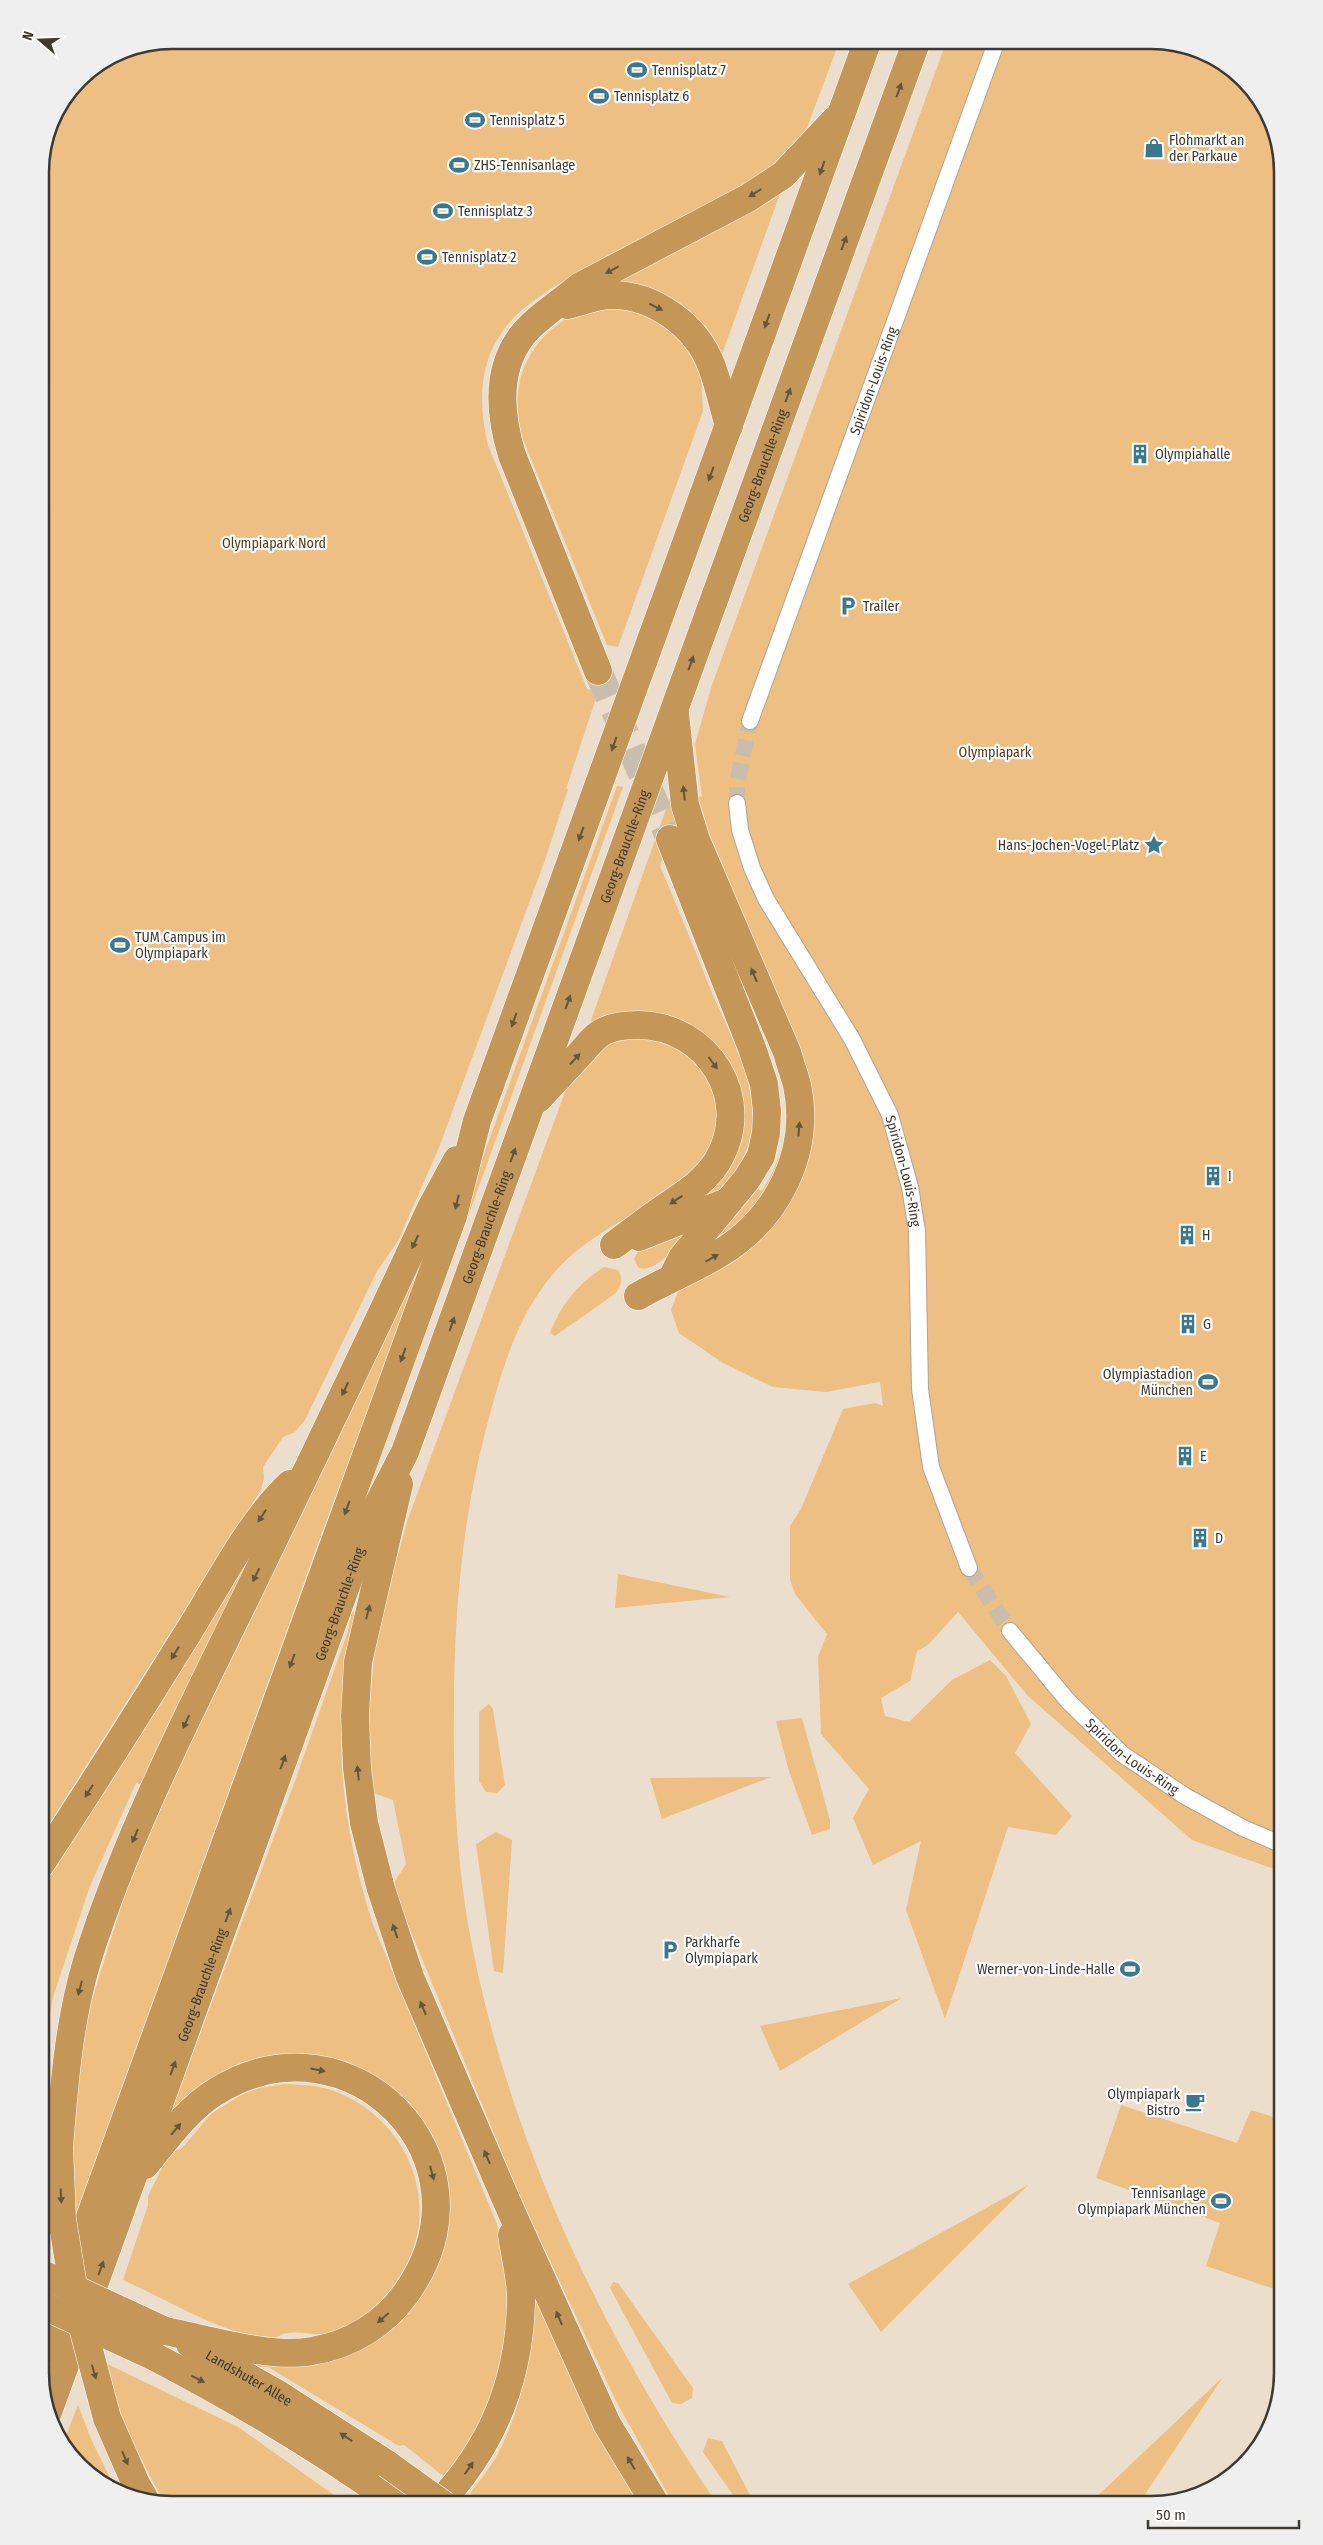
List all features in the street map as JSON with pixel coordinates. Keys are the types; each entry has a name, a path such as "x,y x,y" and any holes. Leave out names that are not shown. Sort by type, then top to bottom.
{"highway":[{"name":"Georg-Brauchle-Ring","path":"49,2330 453,1216 477,1121 865,49"},
{"name":"Georg-Brauchle-Ring","path":"52,2401 370,1522 405,1452 914,49"},
{"path":"598,671 512,455 504,426 502,392 508,363 521,337 542,316 558,306 579,287 748,198 783,175 842,113"},
{"path":"558,306 607,295 632,298 655,305 677,318 696,338 712,365 729,426"},
{"path":"638,1296 673,1276 692,1270 737,1241 761,1220 776,1201 794,1159 799,1130 800,1109 797,1086 787,1052 696,840 685,805 674,709"},
{"path":"670,840 764,1084 767,1126 761,1156 747,1179 726,1202 682,1258 673,1276"},
{"path":"530,1108 598,1035 627,1025 656,1026 679,1034 696,1044 716,1067 725,1084 730,1119 725,1144 717,1162 693,1189 614,1246 667,1227 726,1202"},
{"path":"141,2492 107,2418 75,2298 62,2219 59,2147 64,2077 74,2014 87,1962 118,1874 154,1791 430,1210 477,1121"},
{"path":"405,1452 390,1527 367,1617 358,1662 354,1716 357,1768 364,1823 380,1889 410,1977 507,2202 606,2424 650,2496"},
{"path":"49,1851 272,1501 307,1468"},
{"path":"133,2180 183,2120 216,2091 253,2074 275,2068 305,2067 337,2074 369,2089 394,2107 423,2146 433,2172 437,2195 436,2224 428,2254 415,2280 399,2304 379,2323 335,2346 311,2352 285,2353 165,2331"},
{"path":"446,2496 458,2483 485,2445 504,2400 517,2353 522,2301 507,2202"},
{"name":"Landshuter Allee","path":"49,2277 165,2331 281,2396 387,2464 431,2496"},
{"name":"Landshuter Allee","path":"49,2308 154,2357 268,2419 386,2496"}],"street":[{"name":"Spiridon-Louis-Ring","path":"750,721 994,49"},
{"name":"Spiridon-Louis-Ring","path":"738,803 740,830 752,868 766,899 852,1039 890,1115 910,1187 917,1231 920,1388 931,1466 969,1568"},
{"name":"Spiridon-Louis-Ring","path":"1010,1630 1068,1701 1122,1754 1185,1796 1243,1828 1274,1842"}],"green space":[{"name":"Olympiapark Nord","path":"163,49 837,49 805,133 766,172 550,289 525,307 508,324 497,340 490,356 482,390 482,408 488,445 587,689 598,692 546,857 440,1145 398,1241 377,1271 305,1420 295,1432 283,1437 263,1467 264,1478 261,1490 49,1824 49,163 58,124 69,103 103,69 124,58 147,51"},
{"name":"Olympiapark","path":"944,49 1160,49 1176,51 1199,58 1226,74 1249,97 1258,110 1268,132 1274,163 1274,1869 1192,1840 1027,1695 958,1612 928,1645 917,1651 910,1681 881,1698 885,1716 909,1722 952,1680 990,1660 1006,1676 1031,1724 1015,1753 1072,1816 1056,1835 1008,1827 945,2019 906,1910 921,1841 873,1865 853,1818 869,1789 821,1734 818,1657 827,1634 795,1594 790,1580 790,1526 801,1509 843,1409 875,1403 883,1406 880,1382 826,1392 773,1387 723,1363 679,1333 671,1310 679,1289 783,1211 794,1040 710,835 698,796 702,797 695,744 712,685"},
{"path":"781,191 721,357 615,285 614,278"},
{"path":"606,306 650,314 672,329 688,350 701,376 703,411 618,647 607,645 523,439 518,406 518,390 527,360 546,334 576,312"},
{"path":"617,786 623,787 91,2262 85,2259"},
{"path":"671,795 679,816 660,866 740,1058 750,1092 752,1110 750,1138 743,1158 731,1176 708,1199 704,1195 717,1182 721,1055 595,1026 591,1020"},
{"path":"646,1036 683,1050 714,1078 722,1125 713,1153 704,1166 667,1193 583,1246 554,1273 540,1290 510,1348 477,1467 470,1500 461,1569 454,1672 456,1816 468,1924 484,2002 506,2078 532,2153 562,2227 596,2300 634,2370 675,2439 712,2496 669,2496 616,2401 522,2201 392,1886 406,1864 393,1800 373,1793 368,1729 376,1633 408,1519 572,1073 604,1044 621,1038"},
{"path":"790,1119 785,1161 771,1194 713,1246 710,1242 734,1219 758,1189 762,1191 776,1165"},
{"path":"682,1232 688,1236 664,1259 644,1269 638,1267 634,1259 640,1248"},
{"path":"420,1255 425,1257 316,1549 76,2215 70,2176 71,2127 84,2025 124,1898 166,1792"},
{"path":"604,1267 618,1270 620,1273 620,1287 616,1293 555,1336 550,1333 559,1313 571,1295 586,1280"},
{"path":"247,1559 142,1785 136,1783 90,1886 53,1997 49,2020 49,1866"},
{"path":"618,1574 730,1597 615,1608"},
{"path":"352,1612 357,1613 344,1689 341,1741 344,1794 352,1846 372,1922 497,2224 506,2264 509,2303 507,2341 487,2417 447,2479 404,2445 399,2446 268,2367 252,2366 242,2360 294,2362 421,2291 429,2138 309,2061 166,2125 296,1778 348,1631"},
{"path":"489,1704 493,1709 505,1785 497,1793 486,1792 479,1781 479,1712"},
{"path":"802,1718 830,1820 830,1829 812,1835 788,1768 776,1721"},
{"path":"771,1777 662,1819 650,1778"},
{"path":"496,1832 512,1840 503,1973 494,1971 476,1844"},
{"path":"902,1998 780,2071 760,2026"},
{"path":"284,2084 318,2087 337,2092 363,2106 384,2124 401,2146 413,2171 419,2197 419,2225 412,2252 398,2279 388,2293 363,2317 349,2325 327,2333 292,2333 269,2339 251,2336 213,2323 123,2280 148,2205 148,2196 169,2154 182,2148 211,2114 241,2095 260,2088"},
{"name":"Tennisanlage Olympiapark München","path":"1121,2105 1237,2143 1251,2110 1274,2117 1274,2289 1206,2266 1220,2223 1096,2178"},
{"path":"1028,2185 881,2332 848,2284"},
{"path":"613,2282 618,2283 693,2388 692,2398 681,2404 672,2403 610,2288"},
{"path":"536,2293 639,2496 474,2496 470,2493 495,2459 513,2420 528,2358 531,2337 532,2295"},
{"path":"101,2361 238,2427 335,2496 161,2496 130,2434"},
{"path":"1223,2377 1144,2496 1097,2496"},
{"path":"78,2405 91,2439 112,2481 85,2460 66,2436"},
{"path":"708,2438 722,2441 750,2496 734,2496 703,2452"}],"tunnel":[{"path":"598,671 670,839"},
{"path":"737,803 737,783 750,721"},
{"path":"969,1568 1010,1631"}],"place":[{"name":"Tennisplatz 7","path":"637,70"},
{"name":"Tennisplatz 6","path":"599,96"},
{"name":"Tennisplatz 5","path":"475,120"},
{"name":"Flohmarkt an der Parkaue","path":"1154,148"},
{"name":"ZHS-Tennisanlage","path":"459,165"},
{"name":"Tennisplatz 3","path":"443,211"},
{"name":"Tennisplatz 2","path":"427,257"},
{"name":"Olympiahalle","path":"1140,454"},
{"name":"Trailer","path":"848,606"},
{"name":"Hans-Jochen-Vogel-Platz","path":"1154,845"},
{"name":"TUM Campus im Olympiapark","path":"120,945"},
{"name":"I","path":"1213,1176"},
{"name":"H","path":"1187,1235"},
{"name":"G","path":"1188,1324"},
{"name":"Olympiastadion München","path":"1208,1382"},
{"name":"E","path":"1185,1456"},
{"name":"D","path":"1200,1538"},
{"name":"Parkharfe Olympiapark","path":"670,1950"},
{"name":"Werner-von-Linde-Halle","path":"1130,1969"},
{"name":"Olympiapark Bistro","path":"1195,2102"},
{"name":"Tennisanlage Olympiapark München","path":"1221,2201"}]}
